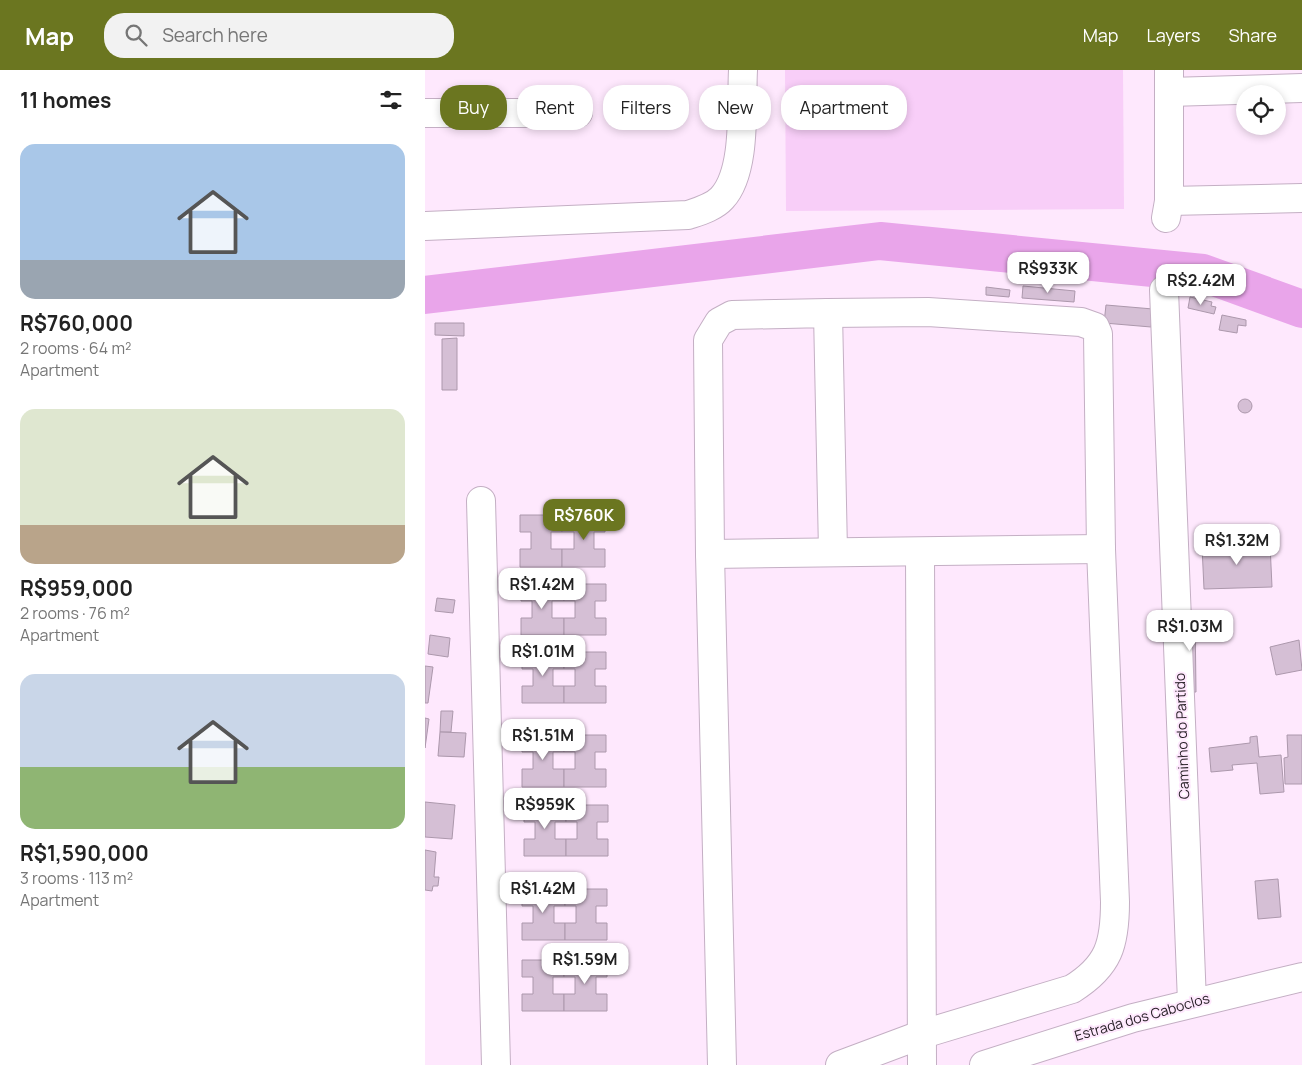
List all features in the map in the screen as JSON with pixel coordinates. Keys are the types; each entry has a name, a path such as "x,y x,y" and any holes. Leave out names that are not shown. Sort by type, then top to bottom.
{"street":[{"path":"425,226 688,215 707,208 722,198 732,183 739,159 743,70"},
{"path":"1302,88 1169,81 1168,209 1302,198"},
{"path":"425,113 517,113"},
{"name":"Caminho do Partido","path":"1164,290 1192,1002"},
{"path":"722,1065 710,554 708,340 719,322 732,315 928,312 1081,322 1095,328 1100,340 1101,549 1115,902 1115,928 1108,956 1090,978 1072,989 923,1034 840,1065"},
{"path":"828,313 833,551"},
{"path":"481,501 496,1065"},
{"path":"710,554 833,551 920,553 1101,549"},
{"path":"920,553 922,1065"},
{"name":"Estrada dos Caboclos","path":"984,1065 1133,1018 1192,1002 1302,977"}],"shaded area":[{"path":"785,70 1123,70 1124,209 786,211 785,130 907,130 907,85 785,85"}],"building":[{"path":"1023,286 1075,291 1074,302 1022,298"},
{"path":"986,287 1010,290 1009,297 986,295"},
{"path":"1190,297 1212,302 1211,306 1216,307 1214,314 1188,308"},
{"path":"1106,305 1153,309 1151,327 1104,323"},
{"path":"1222,315 1246,320 1246,326 1238,325 1237,333 1219,330"},
{"path":"435,323 464,323 464,336 435,335"},
{"path":"457,338 457,390 442,390 442,339"},
{"path":"1242,399 1248,399 1252,406 1248,413 1242,413 1238,409 1238,403"},
{"path":"520,515 562,515 562,532 551,532 551,549 562,549 562,567 520,567 520,549 531,549 531,532 520,532"},
{"path":"562,515 605,515 605,532 594,532 594,549 605,549 605,567 562,567 562,549 574,549 574,532 562,532"},
{"path":"1270,544 1272,587 1204,589 1202,546"},
{"path":"521,584 564,584 564,601 552,601 552,618 564,618 564,635 521,635 521,618 532,618 532,601 521,601"},
{"path":"564,584 606,584 606,601 595,601 595,618 606,618 606,635 564,635 564,618 575,618 575,601 564,601"},
{"path":"437,598 455,600 453,613 435,611"},
{"path":"1183,613 1195,613 1196,692 1185,692"},
{"path":"430,635 450,638 448,657 428,654"},
{"path":"1299,640 1302,670 1276,675 1270,647"},
{"path":"522,652 564,652 564,669 553,669 553,686 564,686 564,703 522,703 522,686 533,686 533,669 522,669"},
{"path":"564,652 606,652 606,669 595,669 595,686 606,686 606,703 564,703 564,686 575,686 575,669 564,669"},
{"path":"425,666 433,667 428,703 425,703"},
{"path":"441,711 453,711 451,732 440,732"},
{"path":"425,718 429,719 425,748"},
{"path":"440,732 466,733 464,757 438,756"},
{"path":"522,735 564,735 564,752 553,752 553,769 564,769 564,787 522,787 522,769 533,769 533,752 522,752"},
{"path":"564,735 606,735 606,752 595,752 595,769 606,769 606,787 564,787 564,769 575,769 575,752 564,752"},
{"path":"1287,735 1302,735 1302,784 1285,784 1284,758 1288,757"},
{"path":"1257,736 1259,757 1281,755 1284,792 1260,794 1257,763 1232,765 1233,770 1211,772 1209,748 1250,743 1250,737"},
{"path":"425,802 455,805 452,839 425,837"},
{"path":"524,805 566,805 566,822 555,822 555,839 566,839 566,856 524,856 524,839 535,839 535,822 524,822"},
{"path":"566,805 608,805 608,822 597,822 597,839 608,839 608,856 566,856 566,839 577,839 577,822 566,822"},
{"path":"425,850 436,852 434,877 439,877 438,886 433,886 432,891 425,890"},
{"path":"1278,879 1281,917 1258,919 1255,881"},
{"path":"522,889 565,889 565,906 554,906 554,923 565,923 565,940 522,940 522,923 533,923 533,906 522,906"},
{"path":"565,889 607,889 607,906 596,906 596,923 607,923 607,940 565,940 565,923 576,923 576,906 565,906"},
{"path":"522,960 564,960 564,977 553,977 553,994 564,994 564,1011 522,1011 522,994 533,994 533,977 522,977"},
{"path":"564,960 607,960 607,977 596,977 596,994 607,994 607,1011 564,1011 564,994 575,994 575,977 564,977"}],"waterway":[{"path":"425,295 880,241 1203,273 1302,309"}]}
